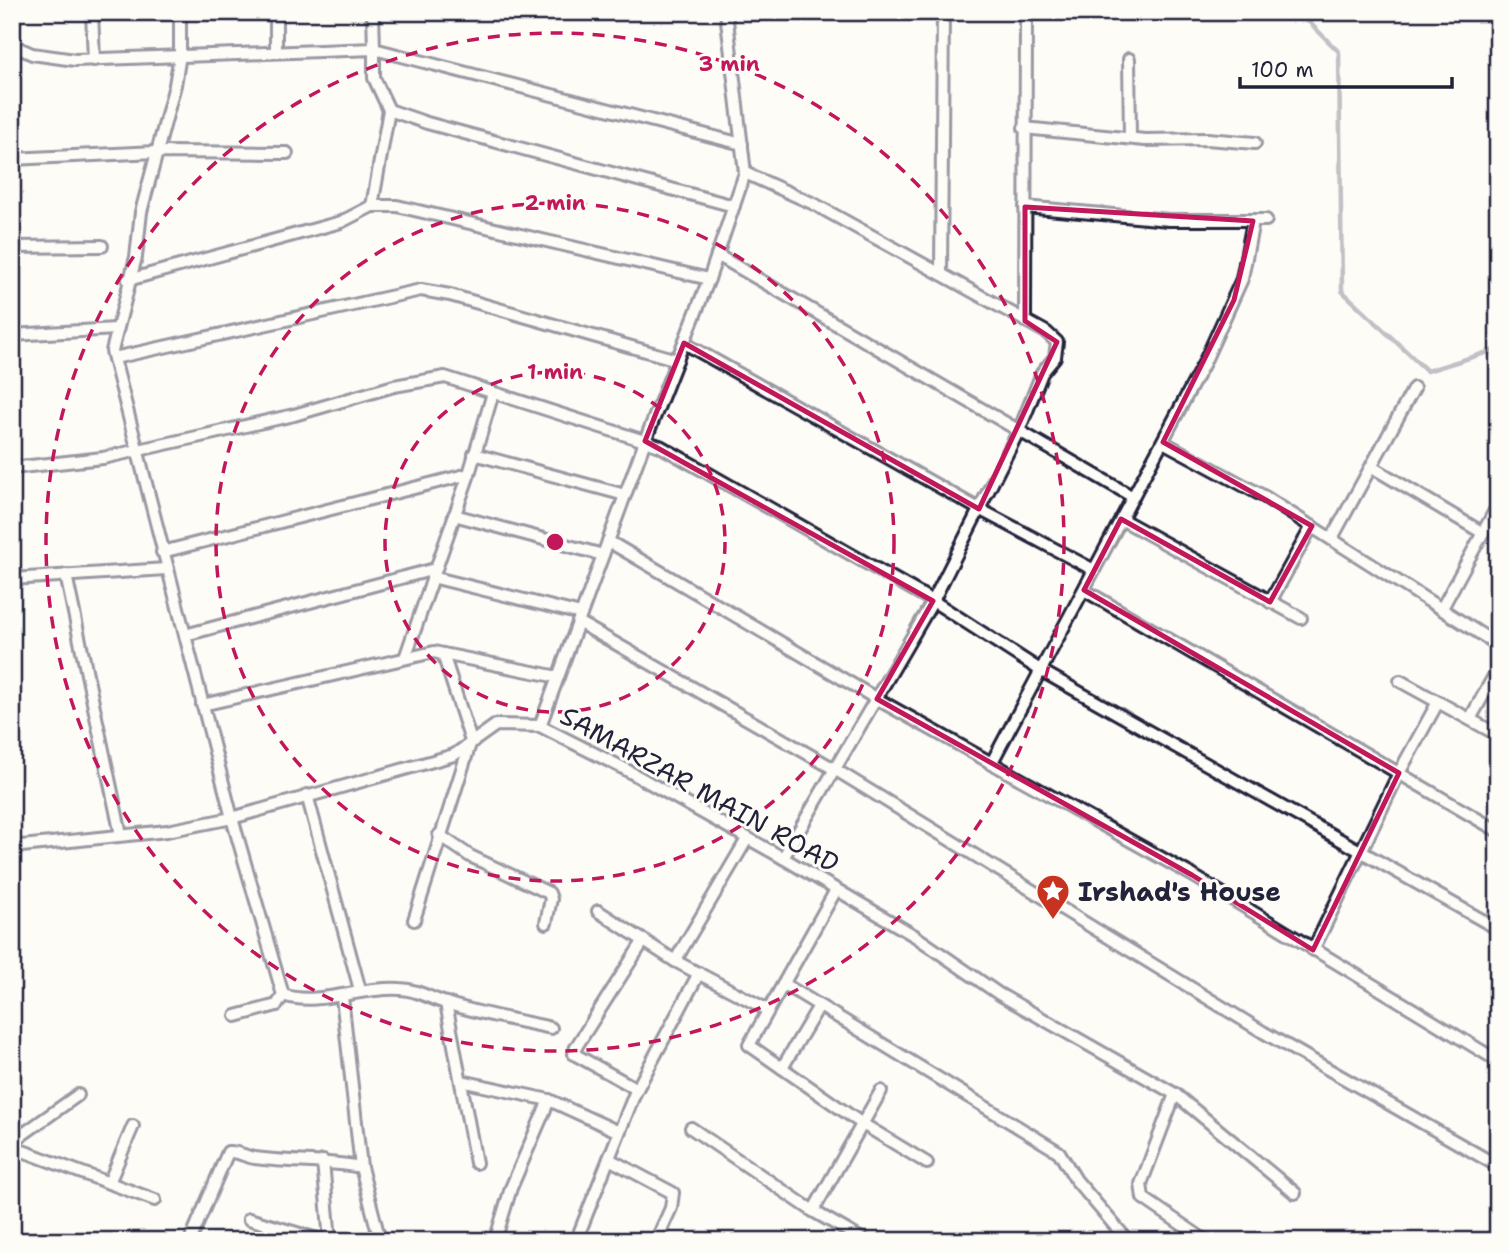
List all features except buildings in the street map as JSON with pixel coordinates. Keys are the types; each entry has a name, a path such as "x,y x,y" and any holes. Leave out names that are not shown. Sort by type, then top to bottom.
{"street":[{"path":"92,12 94,60"},
{"path":"180,12 180,55 141,212 136,257 116,330 114,358 232,818 284,995"},
{"path":"276,12 276,52"},
{"path":"372,206 389,110 374,78 373,12"},
{"path":"540,726 645,441 709,279 745,173 726,12"},
{"path":"941,274 943,12"},
{"path":"1025,321 1026,20"},
{"path":"12,45 32,54 52,58 94,60 374,49 742,144"},
{"path":"1129,59 1129,138"},
{"path":"389,110 734,206"},
{"path":"1024,128 1129,138 1255,143"},
{"path":"12,159 156,152 287,153"},
{"path":"745,173 814,204 1025,321 1057,342 1055,357 1042,373 1018,431 933,601 783,858"},
{"path":"128,280 341,222 372,206 397,206 463,220 709,279"},
{"path":"1025,207 1169,220 1266,220"},
{"path":"991,764 1163,442 1234,300 1242,279 1253,220"},
{"path":"12,247 102,246"},
{"path":"717,255 1133,498"},
{"path":"114,358 421,290 450,295 677,360"},
{"path":"12,335 116,330"},
{"path":"684,343 979,509 1094,570"},
{"path":"12,468 103,458 294,415 394,386 445,377 660,446 933,601 1040,670 1498,929"},
{"path":"1332,538 1414,388"},
{"path":"405,658 469,474 493,393"},
{"path":"1163,442 1332,538 1498,645"},
{"path":"474,454 625,495"},
{"path":"1372,467 1483,533"},
{"path":"162,552 469,474"},
{"path":"1443,608 1498,505"},
{"path":"454,514 603,555"},
{"path":"1121,519 1301,618"},
{"path":"1270,601 1312,526"},
{"path":"608,541 877,699 1192,875 1498,1061"},
{"path":"12,579 166,569"},
{"path":"185,635 433,573 579,618 836,769 1263,1031 1498,1166"},
{"path":"66,575 121,835"},
{"path":"1084,590 1498,831"},
{"path":"202,705 434,652 558,677"},
{"path":"414,920 471,741 443,654"},
{"path":"1470,719 1498,669"},
{"path":"1400,681 1498,735"},
{"path":"1313,950 1399,773 1438,702"},
{"name":"SAMARZAR MAIN ROAD","path":"12,847 167,831 232,818 454,755 496,725 540,726 622,768 783,858 915,936 999,994 1175,1094 1295,1193"},
{"path":"307,795 360,990"},
{"path":"439,835 470,856 549,893 551,899 546,923"},
{"path":"675,961 747,839"},
{"path":"836,890 750,1045 861,1123 927,1163"},
{"path":"598,911 675,961 768,1010"},
{"path":"638,1089 574,1054 644,940"},
{"path":"576,1241 638,1089 699,973"},
{"path":"783,984 1059,1152 1076,1180 1128,1241"},
{"path":"284,995 301,999 342,997 360,990 402,988 446,1003 551,1028"},
{"path":"236,1016 277,1005 284,995"},
{"path":"342,997 361,1167 380,1241"},
{"path":"446,1003 476,1163"},
{"path":"782,1068 819,1006"},
{"path":"461,1081 549,1100 620,1132"},
{"path":"813,1211 881,1091"},
{"path":"1175,1094 1141,1184 1143,1198 1206,1241"},
{"path":"12,1145 78,1095"},
{"path":"495,1241 511,1188 549,1100"},
{"path":"109,1183 133,1126"},
{"path":"691,1128 813,1211 865,1241"},
{"path":"12,1145 155,1200"},
{"path":"190,1241 228,1152 237,1152 252,1158 323,1161 361,1167"},
{"path":"609,1159 673,1193 671,1208 656,1241"},
{"path":"323,1161 330,1241"},
{"path":"249,1219 324,1241"}],"highlighted area":[{"path":"1025,207 1253,221 1234,300 1163,442 1312,526 1270,602 1121,519 1084,590 1399,773 1313,950 1192,875 877,699 933,601 645,441 684,343 979,509 1057,342 1025,321"}],"waterway":[{"path":"1299,12 1339,52 1342,291 1427,371 1498,349"}],"place":[{"name":"Irshad's House","path":"1053,921"}]}
